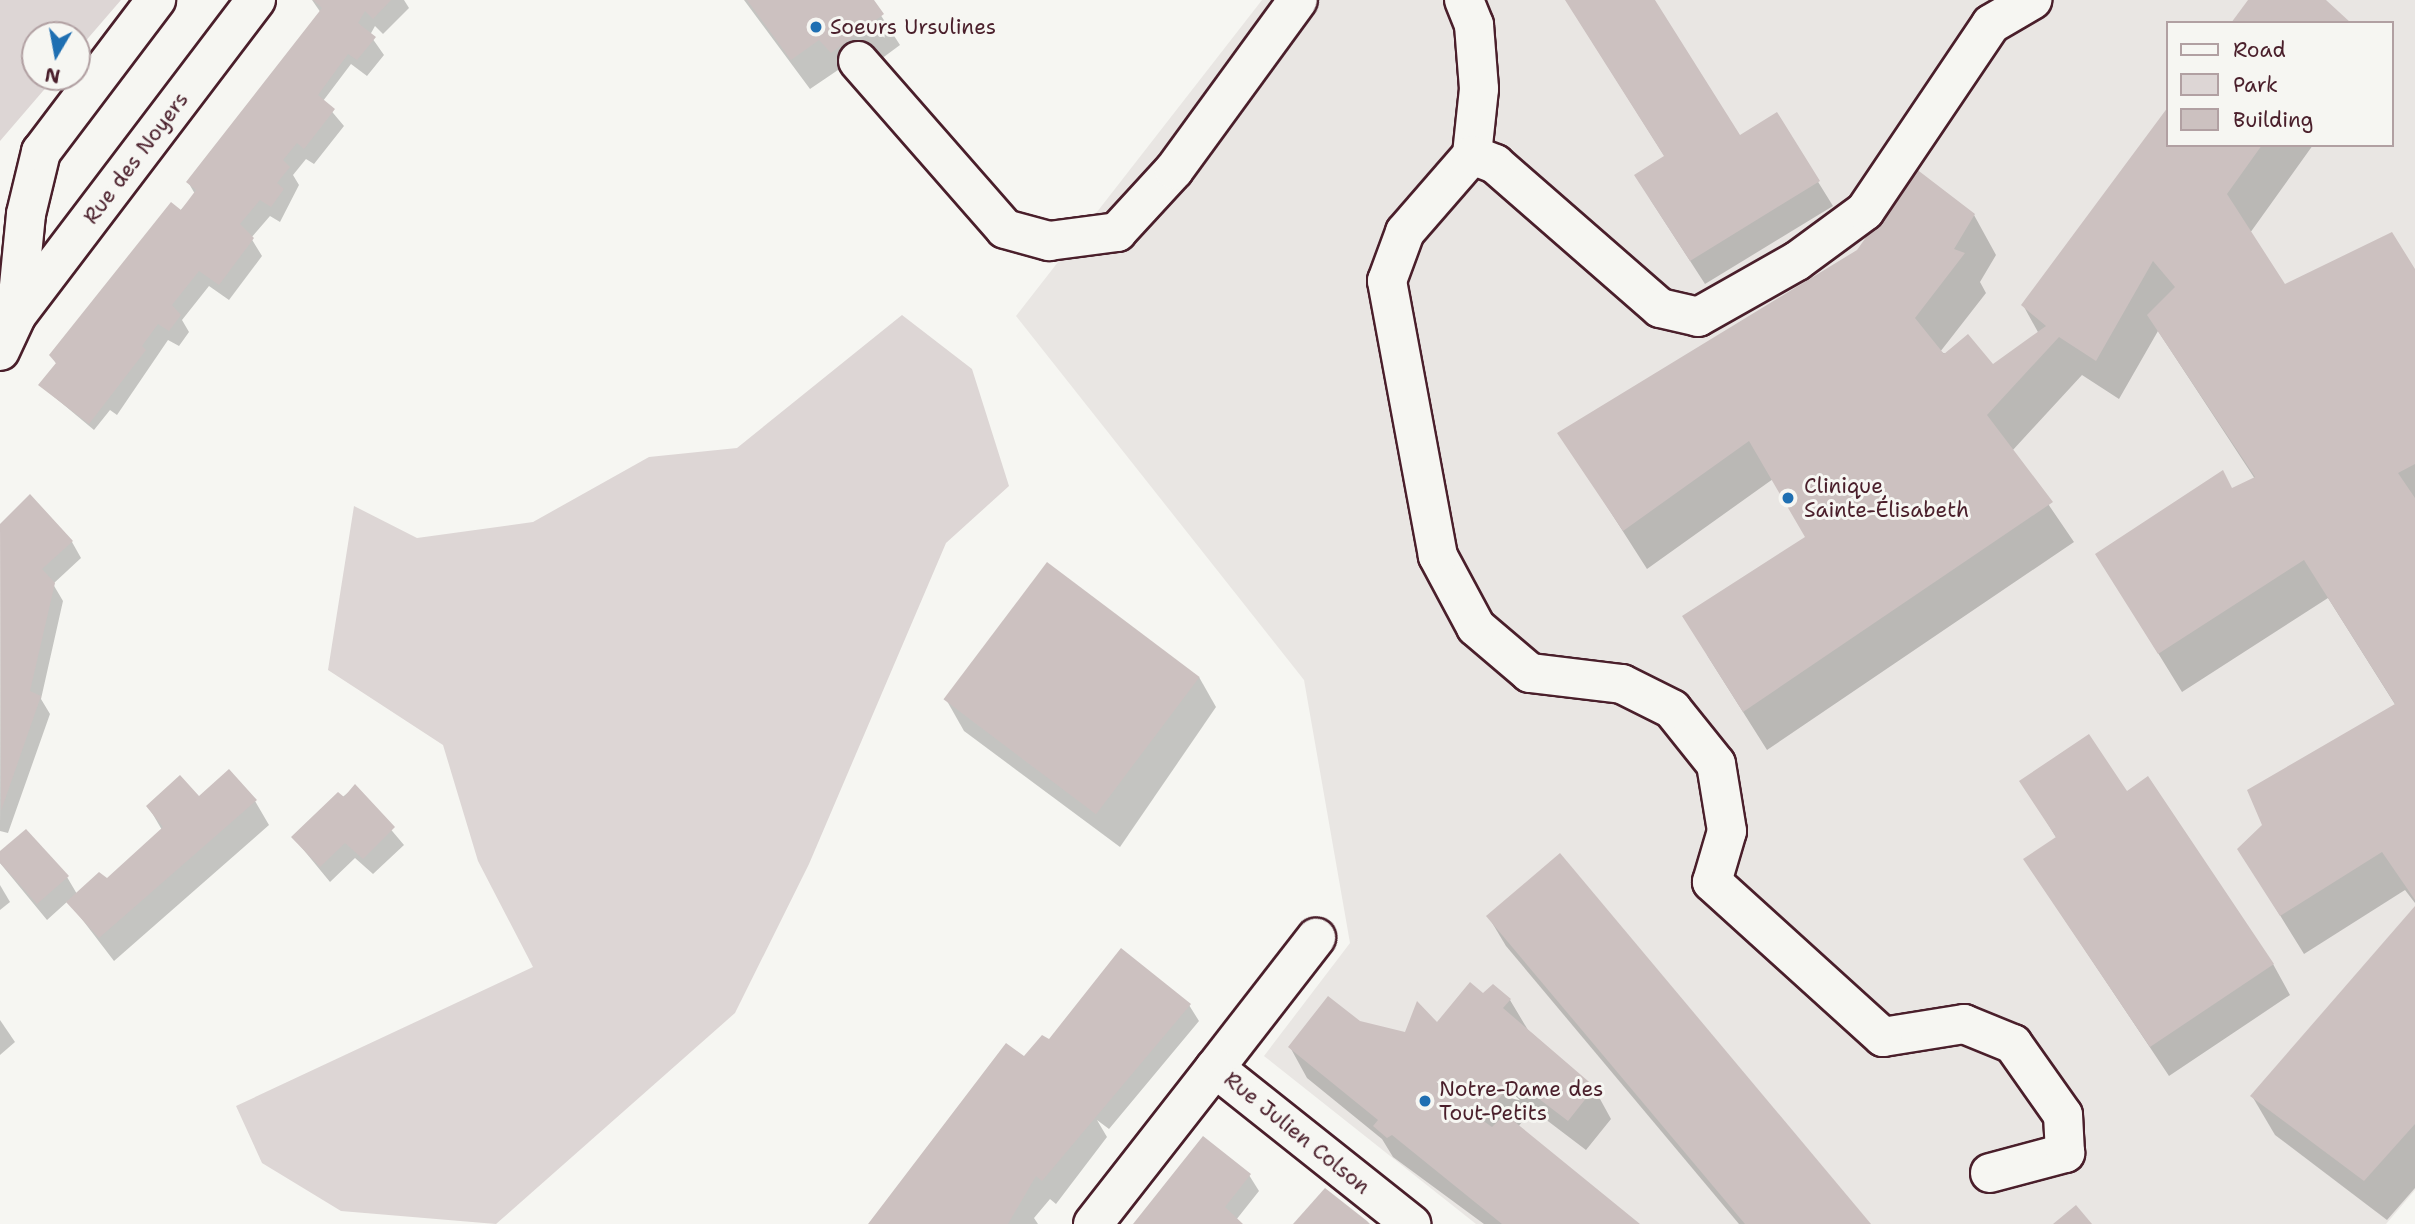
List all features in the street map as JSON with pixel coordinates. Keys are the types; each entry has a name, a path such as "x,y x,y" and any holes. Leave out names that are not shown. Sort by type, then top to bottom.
{"street":[{"path":"0,351 16,316 26,214 41,152 156,0"},
{"name":"Rue des Noyers","path":"16,316 256,0"},
{"path":"858,61 1006,229 1049,241 1117,232 1174,170 1298,0"},
{"path":"1464,0 1474,25 1479,89 1472,155 1405,232 1387,281 1438,556 1476,627 1530,673 1622,684 1672,709 1716,764 1727,831 1713,882 1883,1037 1964,1024 2013,1044 2063,1115 2066,1153 1990,1173"},
{"path":"1472,155 1495,164 1660,308 1698,317 1797,261 1865,211 1991,24 2032,0"},
{"name":"Rue Julien Colson","path":"1093,1224 1316,938"},
{"name":"Rue Julien Colson","path":"1215,1068 1411,1224"}],"shaded area":[{"name":"Clinique Sainte-Élisabeth","path":"1262,0 2415,0 2415,1190 2386,1224 1476,1224 1264,1056 1350,943 1304,680 1016,316"}],"green space":[{"path":"0,0 121,0 91,35 91,21 21,21 21,91 43,91 0,141"},
{"path":"902,315 972,369 1009,486 946,543 809,864 735,1013 496,1224 341,1211 262,1163 236,1106 533,967 478,861 443,745 328,670 354,506 417,538 533,522 649,457 737,448"}],"building":[{"path":"313,0 391,0 373,19 365,11 358,23 376,37 357,60 348,54 318,95 335,109 304,149 297,143 283,160 290,167 277,183 284,189 271,207 260,200 240,224 254,238 219,285 199,271 172,305 181,315 169,331 158,324 142,346 146,350 89,424 38,385 56,363 49,355 171,202 181,210 196,190 186,182 322,8"},
{"name":"Soeurs Ursulines","path":"747,0 874,0 884,14 831,53 819,40 791,60"},
{"path":"1565,0 1655,0 1740,135 1777,112 1820,181 1690,261 1634,175 1664,156"},
{"path":"2248,0 2326,0 2349,21 2232,21"},
{"path":"2166,110 2166,147 2261,147 2227,194 2285,284 2392,232 2415,269 2415,464 2398,473 2415,498 2415,900 2382,852 2280,916 2237,849 2262,825 2247,790 2395,704 2304,560 2158,654 2095,554 2223,470 2232,488 2255,477 2147,315 2175,287 2153,261 2096,361 2059,337 1987,415 2053,502 1743,712 1682,616 1805,537 1749,441 1623,531 1557,433 1857,250 1915,168 1975,214 1954,249 1965,253 1915,318 1944,354 1968,334 1993,364 2046,326 2021,305"},
{"path":"30,494 73,541 42,569 55,583 30,691 41,696 1,811 0,524"},
{"path":"1047,562 1200,677 1096,814 943,699"},
{"path":"2089,734 2127,791 2148,776 2274,964 2150,1047 2023,859 2056,837 2019,781"},
{"path":"229,769 257,800 99,938 66,902 99,872 107,878 163,827 146,806 180,775 199,796"},
{"path":"355,784 395,827 363,859 345,843 320,867 291,837 338,792 344,797"},
{"path":"26,829 69,876 37,904 0,863 0,851"},
{"path":"1560,853 1871,1224 1745,1224 1486,916"},
{"path":"2415,906 2415,1124 2364,1181 2250,1096"},
{"path":"1121,948 1191,1004 1042,1181 1036,1176 1008,1224 868,1224 1006,1043 1024,1056 1042,1035 1049,1039"},
{"name":"Notre-Dame des Tout-Petits","path":"1470,982 1483,993 1493,984 1511,999 1503,1008 1595,1087 1568,1121 1514,1080 1482,1120 1492,1127 1505,1114 1640,1224 1502,1224 1392,1135 1387,1138 1373,1126 1378,1120 1288,1047 1328,996 1360,1021 1405,1032 1417,1001 1437,1022"},
{"path":"1203,1136 1251,1174 1225,1207 1243,1224 1133,1224"},
{"path":"1325,1188 1367,1221 1370,1224 1293,1224"},
{"path":"2076,1205 2092,1224 2053,1224"}],"place":[{"name":"Soeurs Ursulines","path":"816,27"},
{"name":"Clinique Sainte-Élisabeth","path":"1788,498"},
{"name":"Notre-Dame des Tout-Petits","path":"1425,1101"}]}
